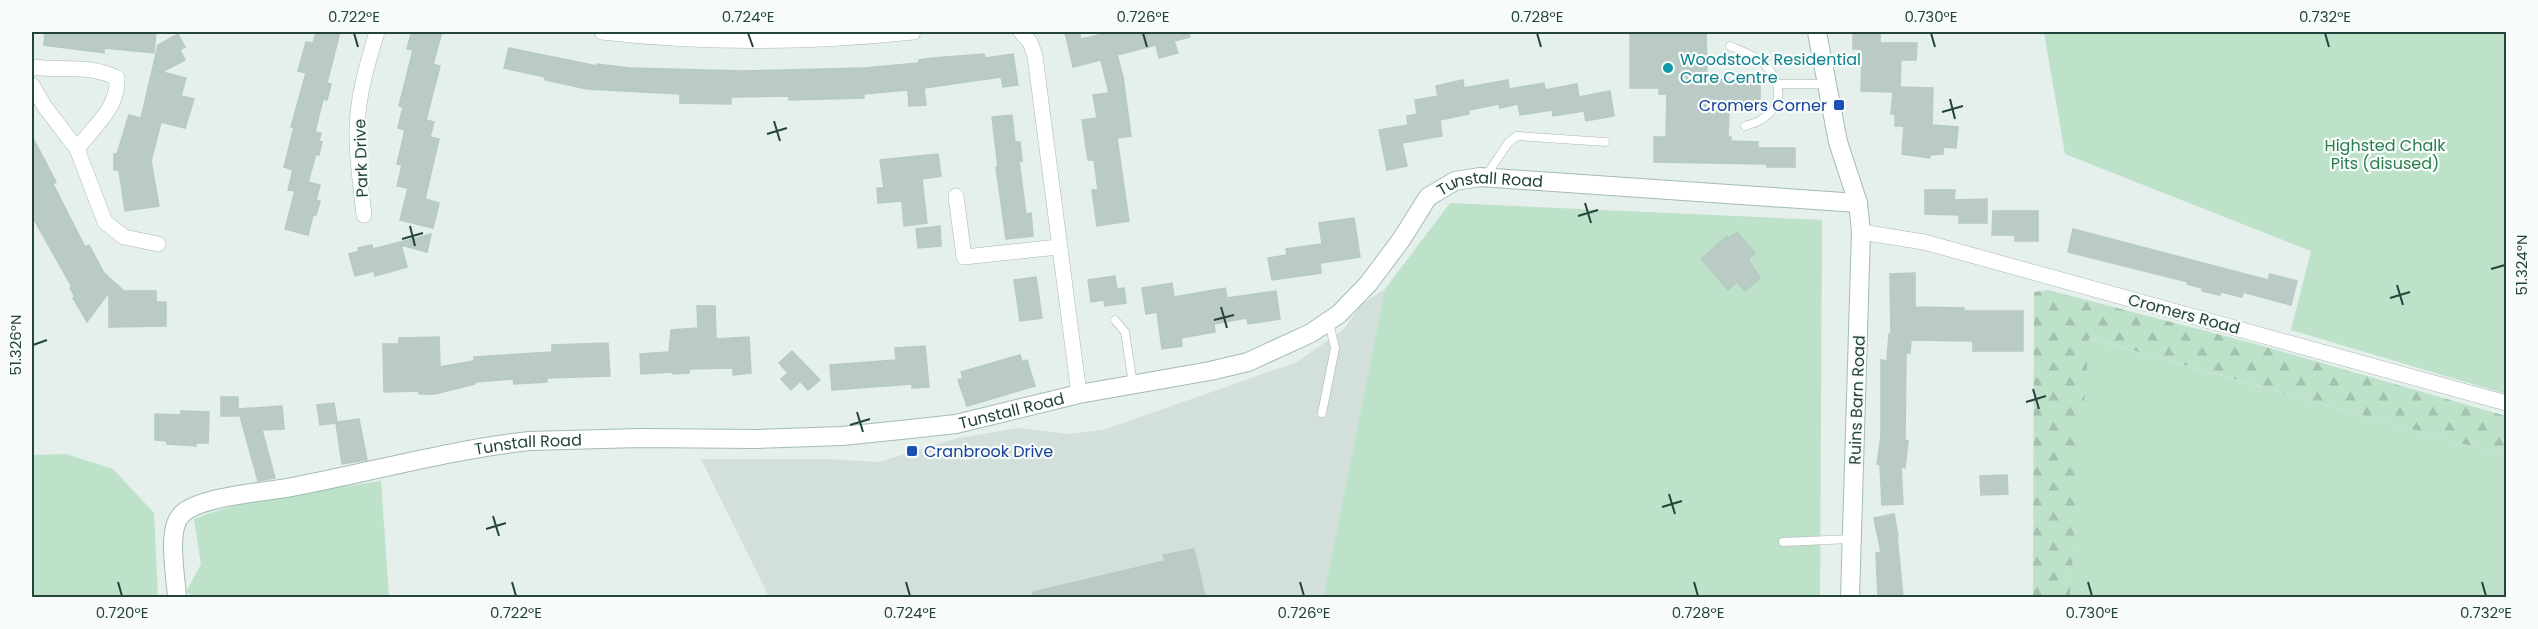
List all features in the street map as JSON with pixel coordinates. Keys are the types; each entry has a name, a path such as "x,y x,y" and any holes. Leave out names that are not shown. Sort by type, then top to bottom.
{"street":[{"name":"Park Drive","path":"364,215 357,154 357,125 363,84 377,32"},
{"path":"602,32 708,41 913,32"},
{"path":"1021,32 1030,42 1035,56 1058,247 1079,393"},
{"name":"Ruins Barn Road","path":"1817,32 1838,142 1858,203 1861,232 1850,597"},
{"path":"32,68 67,67 105,72 117,78 114,102 77,149"},
{"path":"32,85 45,107 77,149 105,222 124,237 158,244"},
{"name":"Tunstall Road","path":"177,597 174,554 175,523 183,513 202,503 292,487 485,446 529,441 640,438 756,439 878,433 956,424 1079,393 1200,373 1248,362 1294,342 1339,314 1368,284 1401,240 1428,197 1455,181 1486,178 1858,203"},
{"path":"956,196 964,257 1058,247"},
{"name":"Cromers Road","path":"1861,232 1924,242 2506,403"}],"lane":[{"path":"1730,46 1757,58 1767,67 1779,84 1778,101 1772,112 1762,120 1744,126"},
{"path":"1779,84 1827,84"},
{"path":"1486,178 1508,143 1517,136 1605,142"},
{"path":"1115,320 1125,332 1133,384"},
{"path":"1322,413 1335,348 1329,321"},
{"path":"1783,542 1852,539"}],"shaded area":[{"path":"1385,289 1323,597 769,597 701,459 828,459 879,462 958,438 1019,428 1069,434 1103,430 1297,362 1344,329 1361,305"}],"green space":[{"name":"Highsted Chalk Pits (disused)","path":"2044,32 2506,32 2506,394 2291,330 2311,251 2065,154"},
{"path":"1450,203 1822,220 1820,597 1323,598 1385,289"},
{"path":"2048,290 2252,343 2506,416 2506,456 2089,338 2070,597 2033,597 2034,292"},
{"path":"2088,338 2506,456 2506,597 2070,598"},
{"path":"66,454 113,469 154,513 158,597 32,597 32,455"},
{"path":"381,481 389,597 198,598 186,592 201,564 194,519 215,511 261,500"}],"building":[{"path":"45,32 156,32 154,53 104,48 104,53 44,45"},
{"path":"316,32 340,32 327,83 331,84 327,100 323,99 315,132 321,133 319,141 322,142 308,182 320,185 316,200 320,201 316,215 313,215 308,235 285,229 295,191 288,190 293,170 284,167 294,127 291,127 306,73 298,71 306,42 313,43"},
{"path":"417,32 442,32 433,64 440,66 426,120 434,122 430,137 439,139 425,199 439,203 433,228 400,220 408,188 397,186 402,165 397,164 405,130 398,128 403,107 399,106 413,50 407,49 411,34 416,35"},
{"path":"1065,32 1079,32 1081,39 1112,32 1189,32 1190,37 1174,41 1178,53 1159,58 1156,45 1117,55 1123,77 1131,136 1117,138 1129,221 1097,226 1092,190 1098,190 1094,160 1088,160 1082,120 1097,118 1093,95 1109,93 1101,60 1073,67"},
{"path":"1630,32 1706,32 1707,80 1743,79 1744,74 1760,74 1760,110 1729,110 1728,137 1731,137 1731,141 1758,142 1758,148 1795,148 1795,167 1767,167 1767,164 1654,162 1654,137 1666,137 1667,94 1659,94 1659,88 1630,88"},
{"path":"1853,32 1880,32 1880,43 1917,43 1916,60 1901,60 1900,87 1933,88 1932,125 1958,127 1956,148 1943,147 1943,154 1930,155 1930,158 1902,154 1904,126 1895,126 1895,114 1891,114 1893,92 1861,91 1862,49 1853,49"},
{"path":"178,34 185,47 180,50 185,60 162,72 186,78 181,96 194,99 185,128 161,122 151,161 159,206 125,211 119,170 114,170 114,154 117,154 129,115 141,118 158,45"},
{"path":"509,48 597,66 597,64 630,68 743,71 864,68 919,63 919,60 933,58 984,54 985,58 1013,54 1018,85 1003,87 1001,77 924,88 926,105 909,106 908,90 864,94 864,98 789,100 789,96 731,97 731,104 680,103 680,94 587,89 504,68"},
{"path":"1463,80 1464,88 1508,80 1509,89 1544,83 1545,90 1577,84 1579,97 1610,91 1614,116 1586,121 1584,111 1553,116 1552,110 1520,115 1518,104 1500,108 1499,104 1469,110 1469,114 1440,120 1442,136 1402,143 1407,166 1387,170 1379,130 1408,125 1407,116 1417,114 1415,100 1438,96 1436,86"},
{"path":"1012,115 1015,142 1020,142 1022,161 1019,161 1026,214 1031,213 1033,236 1006,239 992,117"},
{"path":"32,136 56,182 53,184 85,247 89,245 104,273 124,291 156,291 156,302 166,302 166,326 109,327 109,292 87,322 73,298 75,297 70,288 72,287 32,216"},
{"path":"938,154 941,176 922,179 927,223 904,226 902,201 878,203 877,188 884,188 880,160"},
{"path":"1925,190 1955,190 1954,200 1987,199 1987,223 1959,223 1959,215 1925,214"},
{"path":"1993,211 2038,211 2038,241 2015,241 2015,235 1992,235"},
{"path":"1354,218 1360,257 1320,263 1321,273 1272,280 1268,258 1287,255 1286,249 1322,244 1319,223"},
{"path":"940,226 941,246 918,248 916,229"},
{"path":"2073,229 2268,280 2270,274 2297,281 2291,305 2243,292 2242,297 2221,292 2220,295 2202,291 2202,288 2187,284 2188,282 2068,252"},
{"path":"1737,232 1755,253 1748,259 1760,278 1745,291 1737,282 1728,290 1701,259 1727,236 1729,238"},
{"path":"431,234 427,252 401,245 407,267 375,276 374,271 355,276 349,254 359,251 358,248 372,245 373,249"},
{"path":"1915,273 1915,307 1964,308 1964,311 2023,311 2023,351 1973,351 1973,341 1911,340 1910,353 1906,353 1905,440 1908,441 1905,468 1901,467 1903,504 1882,505 1880,465 1877,464 1881,436 1881,360 1887,361 1889,334 1891,334 1890,274"},
{"path":"1115,276 1117,289 1124,288 1126,303 1105,306 1104,300 1091,302 1088,280"},
{"path":"1036,277 1042,318 1020,321 1014,280"},
{"path":"1172,283 1174,297 1225,288 1227,298 1276,291 1280,319 1248,324 1247,318 1214,324 1215,332 1181,338 1182,346 1162,349 1157,312 1146,314 1142,288"},
{"path":"697,306 715,306 716,339 749,337 751,373 733,375 733,368 689,369 689,373 641,374 640,354 669,352 671,330 698,328"},
{"path":"439,337 440,367 474,361 474,357 552,352 552,345 608,343 610,376 547,378 547,382 514,384 513,379 475,382 475,384 435,394 419,394 419,391 384,392 383,344 399,344 399,338"},
{"path":"925,346 929,387 912,388 912,384 832,390 830,365 896,360 895,348"},
{"path":"792,351 820,380 808,390 800,381 791,390 781,379 788,373 779,363"},
{"path":"1020,355 1022,362 1027,360 1035,386 967,406 958,380 963,378 961,372"},
{"path":"221,397 238,397 238,416 221,416"},
{"path":"334,403 337,422 359,419 367,460 342,464 336,423 320,425 317,405"},
{"path":"282,406 284,429 262,430 275,478 258,481 238,409"},
{"path":"181,411 209,412 208,443 196,443 196,446 167,444 167,441 155,440 155,414 181,415"},
{"path":"2007,475 2008,494 1981,495 1980,476"},
{"path":"1894,514 1903,597 1878,597 1876,553 1881,552 1874,518"},
{"path":"1194,549 1205,597 1033,597 1033,592 1165,561 1163,555"}],"place":[{"name":"Woodstock Residential Care Centre","path":"1668,68"},
{"name":"Cromers Corner","path":"1839,105"},
{"name":"Cranbrook Drive","path":"912,451"}]}
